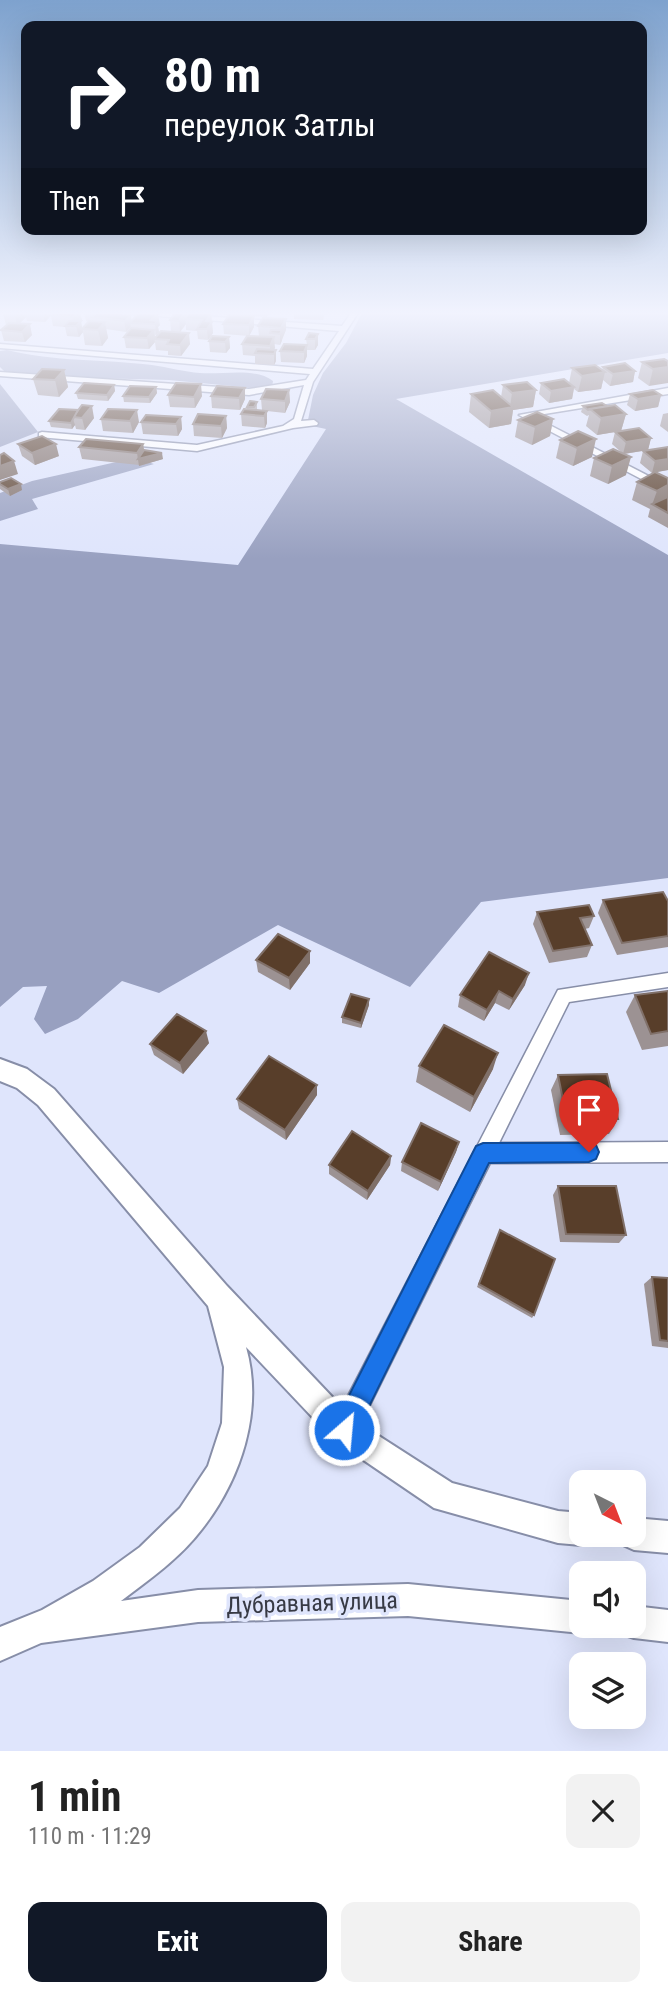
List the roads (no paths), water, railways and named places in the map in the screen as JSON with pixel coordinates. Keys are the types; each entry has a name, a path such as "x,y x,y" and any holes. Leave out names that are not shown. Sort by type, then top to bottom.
{"street":[{"path":"292,425 298,420 305,395"},
{"path":"646,395 523,415 668,490"},
{"path":"42,435 198,448 292,425 314,423"},
{"path":"344,1430 564,995 668,980"},
{"name":"Дубравная улица","path":"0,1070 10,1071 27,1080 46,1097 217,1296 344,1430 445,1497 569,1528"},
{"path":"483,1153 668,1152"},
{"name":"Дубравная улица","path":"0,1644 44,1628 123,1581 164,1550 194,1518 215,1486 231,1448 239,1409 241,1372 234,1336 217,1296"},
{"path":"646,1535 668,1537"},
{"name":"Дубравная улица","path":"44,1628 198,1606 408,1600 569,1616"},
{"path":"646,1623 668,1626"}]}
